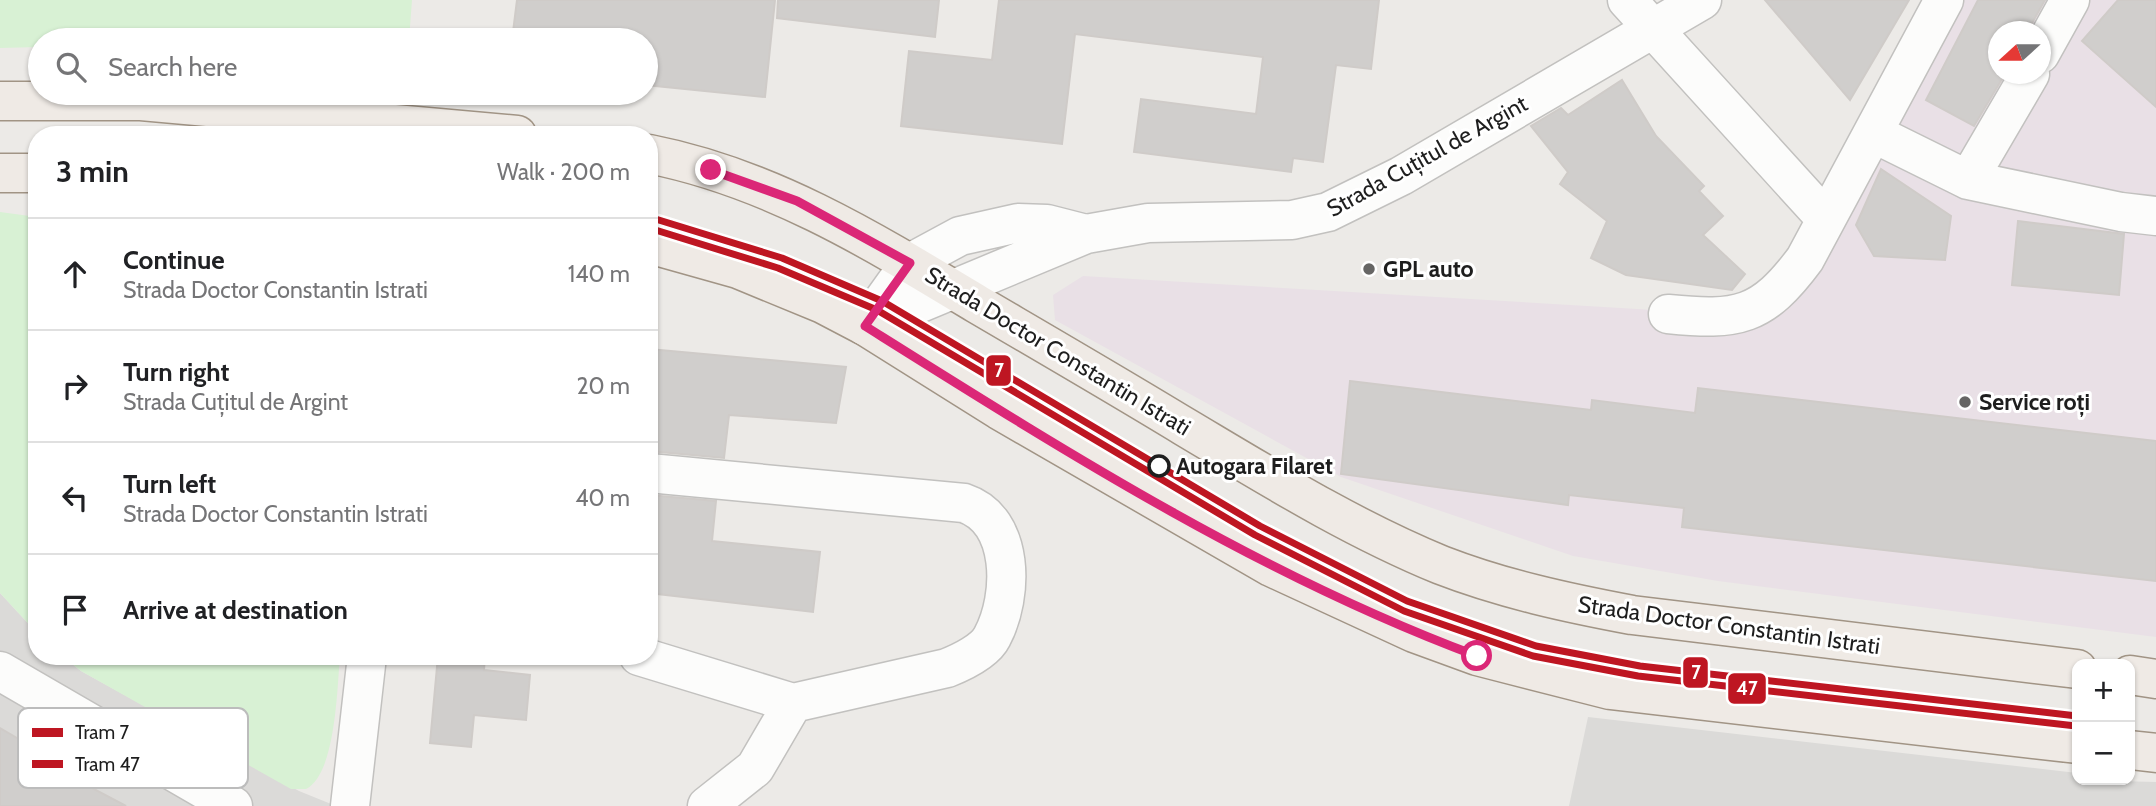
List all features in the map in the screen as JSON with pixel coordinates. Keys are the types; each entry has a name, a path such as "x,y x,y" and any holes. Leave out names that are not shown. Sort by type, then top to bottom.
{"main road":[{"path":"0,101 28,101"},
{"path":"180,105 383,126"},
{"name":"Strada Doctor Constantin Istrati","path":"658,156 711,170 797,201 910,263 1312,504 1444,566 1556,600 1632,615 2072,668"},
{"path":"0,173 28,173"},
{"path":"658,247 738,269 789,289 865,326 999,410 1271,567 1414,633 1477,656 1610,690 2072,743"},
{"path":"2135,677 2156,679"},
{"path":"2135,751 2156,753"}],"street":[{"path":"1627,0 1826,219"},
{"name":"Strada Cuțitul de Argint","path":"865,326 1086,234 1148,223 1292,220 1328,212 1401,176 1702,0"},
{"path":"1668,314 1730,317 1772,299 1805,259 1944,0"},
{"path":"2051,34 2070,0"},
{"path":"1968,180 1989,149 2025,84"},
{"path":"1873,133 1968,180 2121,212 2156,216"},
{"name":"Strada Cuțitul de Argint","path":"865,326 910,263 960,236 989,227 1047,224 1086,234"},
{"path":"658,474 964,503 978,508 988,518 1002,544 1006,561 1003,597 989,642 947,668 793,702 658,662"},
{"path":"350,806 366,665"},
{"path":"0,671 64,708"},
{"path":"708,806 755,768 793,702"},
{"path":"202,788 233,806"}],"shaded area":[{"path":"1932,0 2156,0 2156,637 1718,581 1573,556 1341,477 1055,320 1053,295 1083,276 1755,316"},
{"path":"0,593 28,623 28,665 73,665 148,708 18,708 18,788 248,788 248,763 299,791 336,806 0,806"},
{"path":"1588,717 2072,772 2072,785 2135,785 2135,781 2156,782 2156,806 1569,806"}],"green space":[{"path":"0,0 412,0 410,28 28,28 28,47 0,48"},
{"path":"0,212 28,216 28,623 0,593"},
{"path":"73,665 339,665 333,729 324,766 316,780 306,789 291,789 248,765 248,708 147,708"}],"building":[{"path":"517,0 775,0 765,97 658,86 658,28 514,28"},
{"path":"778,0 939,0 935,37 777,18"},
{"path":"999,0 1379,0 1371,69 1336,65 1323,162 1293,158 1291,172 1134,152 1141,99 1256,114 1263,57 1075,34 1062,144 901,126 909,51 992,60"},
{"path":"1765,0 1909,0 1850,100"},
{"path":"1978,0 2045,0 2033,21 1988,21 1988,84 1999,84 1974,126 1926,100"},
{"path":"2118,0 2156,0 2156,107 2082,41"},
{"path":"1622,80 1656,136 1704,186 1699,191 1723,216 1703,235 1745,274 1732,290 1626,275 1591,258 1607,221 1560,184 1568,172 1531,126 1561,108 1568,115"},
{"path":"1881,169 1951,216 1945,260 1874,256 1856,225"},
{"path":"2018,221 2124,234 2119,295 2012,285"},
{"path":"658,350 846,367 836,423 729,415 724,458 658,452"},
{"path":"1350,381 1591,410 1592,400 1695,413 1698,388 2156,441 2156,581 1682,527 1684,508 1569,495 1568,505 1341,474"},
{"path":"658,496 716,501 712,541 820,552 813,612 658,594"},
{"path":"437,665 484,665 484,670 530,675 526,720 474,715 471,747 430,743"},
{"path":"0,728 18,739 18,788 92,788 126,806 0,806"}],"tram line":[{"name":"7","path":"658,220 782,258 882,301 1260,526 1407,601 1536,646 1640,666 2072,715"},
{"name":"47","path":"658,231 778,268 877,310 1255,535 1404,611 1533,656 1638,676 2072,726"}],"place":[{"name":"GPL auto","path":"1369,269"},
{"name":"Service roți","path":"1965,402"},
{"name":"Autogara Filaret","path":"1159,466"}],"route":[{"path":"711,170 797,201 910,263 865,326 999,410 1271,567 1414,633 1477,656"}]}
